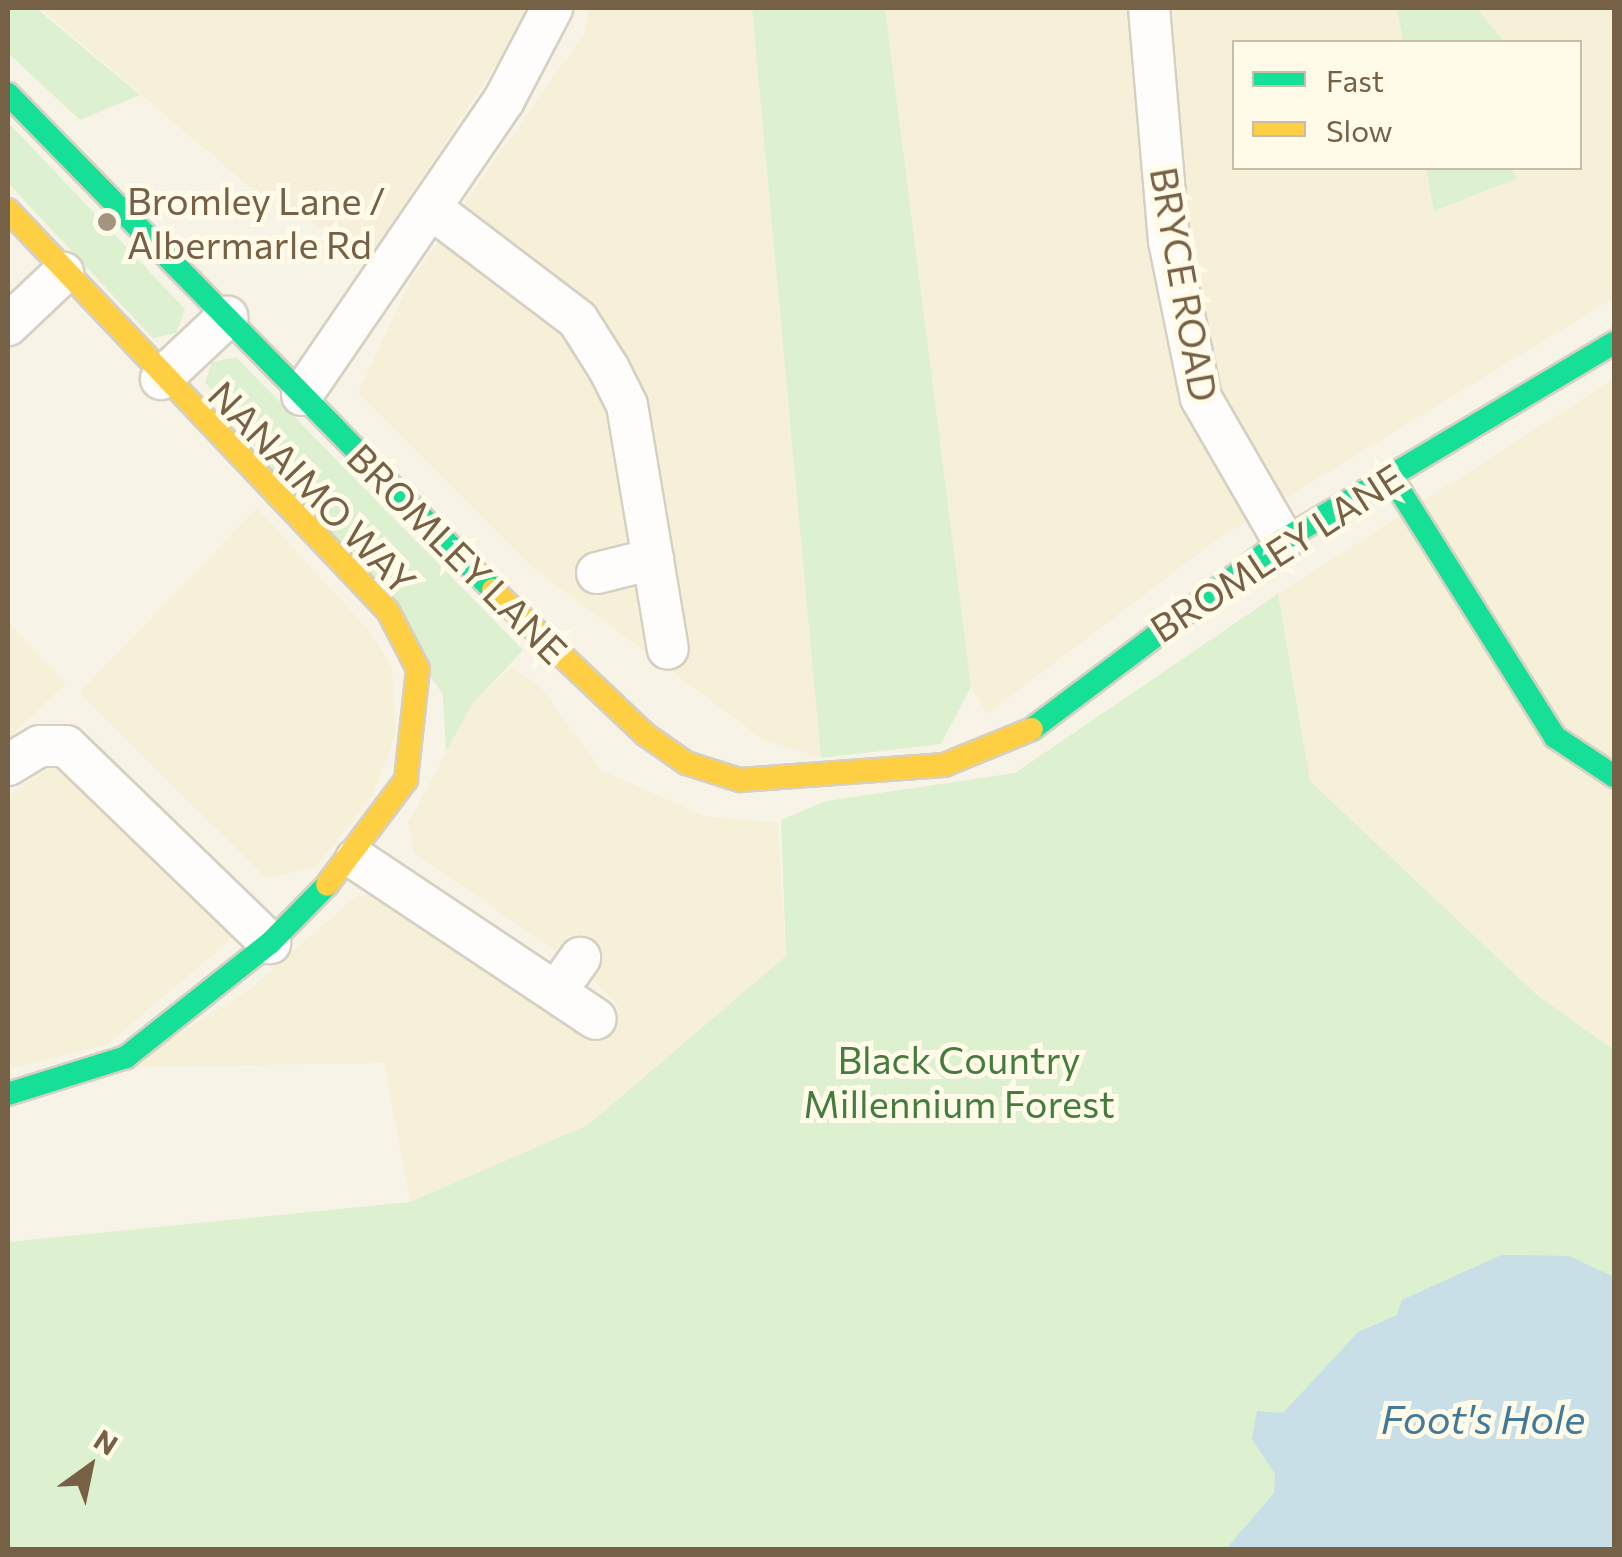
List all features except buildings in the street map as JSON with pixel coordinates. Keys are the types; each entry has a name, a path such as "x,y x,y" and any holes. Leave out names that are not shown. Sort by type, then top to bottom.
{"street":[{"path":"302,394 432,209 544,38 552,8"},
{"name":"BRYCE ROAD","path":"1149,8 1169,241 1201,398 1282,540"},
{"name":"BROMLEY LANE","path":"8,94 302,394 646,735 714,776 823,778 944,766 1028,732 1282,540 1614,343"},
{"path":"432,209 588,336 628,405 668,649"},
{"path":"8,210 161,380 227,317"},
{"path":"8,325 64,273"},
{"name":"NANAIMO WAY","path":"8,1094 126,1057 270,943 356,859 418,746 418,669 388,612 161,380"},
{"path":"1390,475 1555,737 1614,776"},
{"path":"596,573 653,559"},
{"path":"8,765 40,746 66,746 270,943"},
{"path":"356,859 596,1020"},
{"path":"556,992 580,958"}],"shaded area":[{"path":"40,8 534,8 370,256 246,184"},
{"path":"588,8 752,8 821,758 764,740 533,568 358,392 412,279 585,32"},
{"path":"885,8 1397,8 1403,40 1232,40 1232,170 1426,170 1434,210 1518,177 1513,170 1582,170 1582,40 1502,40 1477,8 1614,8 1614,298 1215,541 987,714 971,687"},
{"path":"1614,379 1614,1050 1537,995 1310,781 1278,594"},
{"path":"257,508 372,634 392,669 396,734 373,794 316,867 266,878 79,693"},
{"path":"8,622 66,683 8,739"},
{"path":"511,667 539,685 601,770 704,816 778,823 786,956 588,1125 410,1202 384,1063 127,1067 250,989 355,897 378,892 601,1041 621,1010 594,980 601,957 569,935 556,952 414,852 408,824 471,706"},
{"path":"55,763 77,773 218,909 234,937 107,1045 8,1069 8,796"}],"green space":[{"path":"8,8 36,8 140,95 80,120 8,53"},
{"path":"752,8 885,8 971,687 941,744 821,758"},
{"path":"1397,8 1477,8 1502,40 1403,40"},
{"path":"8,122 185,309 176,333 153,338 8,183"},
{"path":"1426,170 1512,170 1518,178 1434,211"},
{"path":"236,357 523,650 471,706 446,752 443,694 205,382 212,362"},
{"name":"Black Country Millennium Forest","path":"1278,594 1310,781 1537,995 1614,1050 1614,1549 8,1550 8,1242 410,1202 588,1125 786,956 781,820 826,801 1015,773"}],"water":[{"name":"Foot's Hole","path":"1501,1255 1569,1256 1614,1277 1614,1549 1226,1549 1274,1493 1275,1474 1252,1439 1257,1411 1283,1413 1358,1332 1397,1315 1402,1300"}],"traffic: fast":[{"path":"8,94 493,590"},
{"path":"1032,729 1283,540 1614,343"},
{"path":"1390,475 1555,737 1614,776"},
{"path":"8,1094 126,1057 270,943 327,885"}],"traffic: slow":[{"path":"8,210 388,611 418,669 406,780 327,885"},
{"path":"493,590 646,735 686,763 740,780 944,765 1032,729"}],"place":[{"name":"Bromley Lane / Albermarle Rd","path":"107,222"}]}
